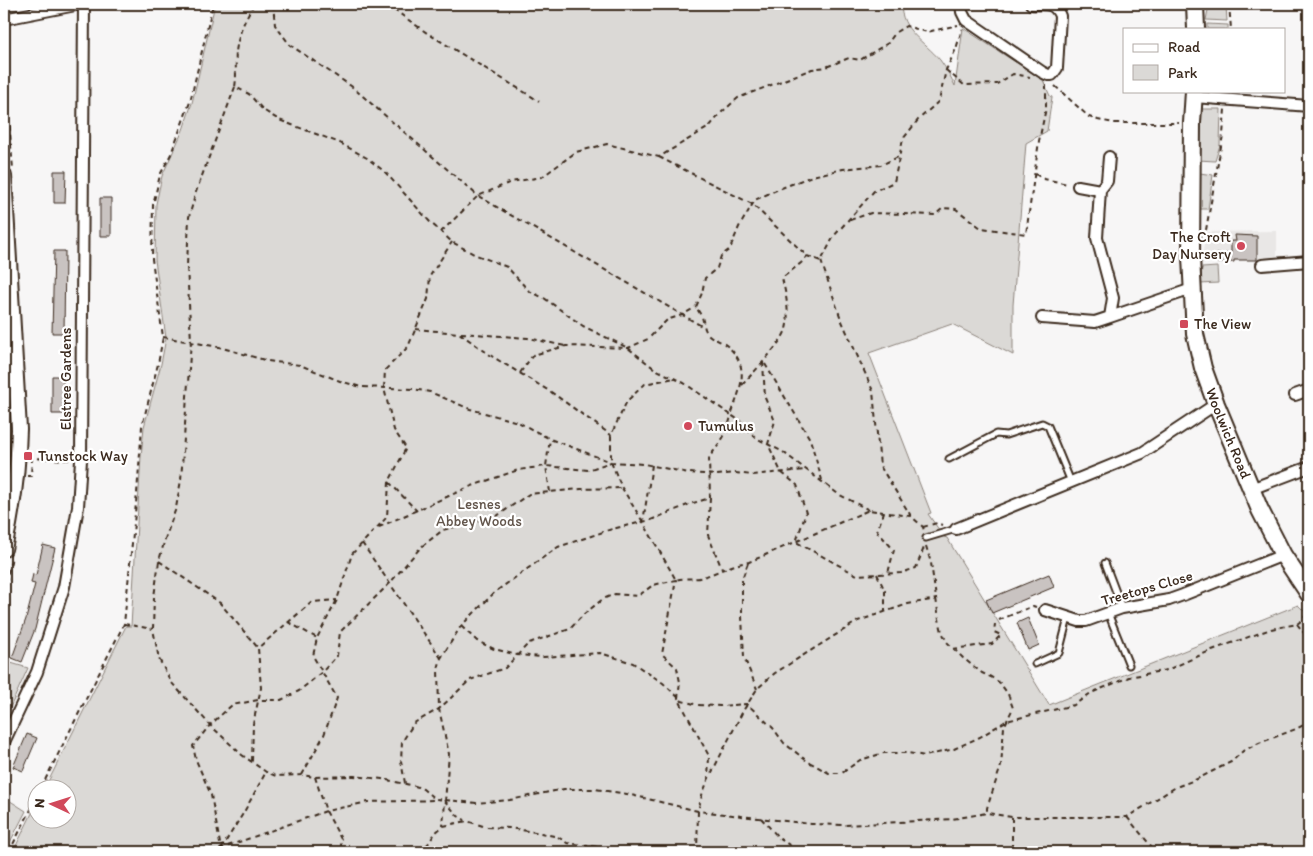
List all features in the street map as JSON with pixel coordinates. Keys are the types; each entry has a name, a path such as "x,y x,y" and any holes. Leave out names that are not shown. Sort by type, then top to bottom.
{"main road":[{"path":"1195,4 1196,28"},
{"name":"Woolwich Road","path":"1194,94 1192,123 1192,290 1195,334 1203,368 1216,404 1260,510 1283,555 1309,594"},
{"path":"4,176 9,363 19,429 18,465 12,513 4,549"}],"street":[{"path":"4,19 80,4"},
{"name":"Elstree Gardens","path":"4,742 37,672 64,587 78,507 81,460 84,4"},
{"path":"961,4 966,20 1048,75 1052,75 1057,68 1060,16 1058,10 1053,5 1031,4"},
{"path":"1194,94 1226,100 1309,106"},
{"path":"1109,157 1107,181 1100,190 1097,238 1113,298 1110,317"},
{"path":"1078,186 1100,190"},
{"path":"1262,265 1309,261"},
{"path":"1042,318 1095,322 1192,290"},
{"path":"1295,395 1309,390"},
{"path":"956,529 1142,453 1216,404"},
{"path":"1251,489 1309,467"},
{"name":"Treetops Close","path":"1045,610 1068,618 1086,621 1122,608 1176,598 1283,555"}],"lane":[{"path":"949,459 996,434 1006,435 1042,424 1048,426 1071,482"},
{"path":"926,538 956,529"},
{"path":"1106,563 1122,608"},
{"path":"1108,613 1128,665"},
{"path":"1035,664 1058,653 1068,618"}],"path":[{"path":"46,778 124,624 142,426 163,337 152,259 153,205 160,175 174,146 190,102 213,4"},
{"path":"254,4 247,15 238,43 235,87 196,192 190,217 187,266 191,341 181,480 176,508 159,561 154,598 153,629 156,648 167,676 182,696 242,755 266,772 276,776 354,776 382,779 423,789 435,799 476,802 499,801 564,789 580,788 627,794 698,811 811,824 845,825 952,819 987,813 1012,817 1127,817 1176,787 1231,762 1243,751 1309,722"},
{"path":"273,4 275,25 290,45 351,86 478,196 705,328"},
{"path":"386,4 427,33 539,101"},
{"path":"1229,4 1231,28"},
{"path":"659,157 709,127 738,98 812,69 826,67 849,58 860,60 888,43 896,32 906,26 927,32 963,24 956,49 946,70 940,101 918,120 903,139 894,182 874,191 834,236 821,261 842,319 873,391 880,466 911,516 923,527 926,538"},
{"path":"4,63 12,162"},
{"path":"946,70 964,85 997,84 1013,74 1033,78"},
{"path":"1048,75 1057,89 1089,117 1114,123 1192,123"},
{"path":"849,221 871,212 935,215 943,208 956,209 981,228 1026,234 1034,174 1046,108 1048,75"},
{"path":"235,87 249,94 264,110 279,120 340,142 367,158 403,189 452,242 474,254 507,267 528,291 544,298 583,326 628,348 655,369 674,378 740,421 756,438 783,452 838,494 869,510 911,516"},
{"path":"1205,231 1223,135 1226,100"},
{"path":"441,232 478,196 511,182 542,177 576,152 607,144 659,157 752,204 807,256 821,261"},
{"path":"4,153 11,152"},
{"path":"416,329 528,338 566,346 628,348 648,340 666,320 682,315 696,307 702,293 705,278 716,268 722,256 730,249 739,227 755,200 812,176 843,169 881,165 898,157"},
{"path":"1034,174 1078,186"},
{"path":"302,775 324,735 337,698 313,656 317,638 337,600 352,554 387,518 389,482 406,448 394,430 384,388 385,370 408,347 428,299 430,276 452,242"},
{"path":"722,569 708,535 710,498 709,457 728,430 730,415 742,385 763,362 786,331 787,304 782,278 802,263 807,256"},
{"path":"696,307 709,335 725,344 734,353 739,362 742,385"},
{"path":"459,333 551,392 611,435"},
{"path":"163,337 191,341 268,361 300,365 361,387 412,389 430,392 470,409 518,422 550,439 611,462 652,465 689,473 710,474 752,475 805,470"},
{"path":"520,373 533,355 566,346"},
{"path":"763,362 765,398 775,421 768,444 781,472 797,485 806,513 796,542"},
{"path":"763,362 810,439 822,481"},
{"path":"674,378 646,384 627,400 611,435 611,462 622,488 676,580 662,654 677,668 680,682 678,698 709,756 708,780"},
{"path":"550,439 546,466 550,492"},
{"path":"29,476 31,476 32,458 81,460"},
{"path":"377,527 469,487 518,470 546,466 588,470 611,462"},
{"path":"643,522 652,465"},
{"path":"389,482 417,511"},
{"path":"223,852 211,795 196,760 193,746 210,725 232,705 258,700 281,700 299,691 322,672 337,656 340,632 389,584 421,547 443,530 497,516 530,494 581,489 622,488"},
{"path":"443,826 448,754 439,710 438,679 441,658 461,626 495,592 558,547 612,529 643,522 710,498"},
{"path":"405,784 401,761 402,742 414,723 439,710 470,680 505,668 529,644 570,629 603,598 615,594 638,596 653,585 685,577 701,578 737,563 749,562 869,510"},
{"path":"884,512 877,531 894,550 888,574"},
{"path":"796,542 856,575 901,573 916,568 926,543 942,632 947,642 982,673 1000,683 1008,694 1013,708 1006,721 1001,766 987,813"},
{"path":"362,543 441,658"},
{"path":"159,561 220,603 258,648 261,688 253,724 252,762"},
{"path":"749,562 742,579 744,657 757,689"},
{"path":"4,591 5,579 10,569"},
{"path":"877,574 885,591 885,611"},
{"path":"697,852 698,811 708,780 757,689 776,673 858,621 885,611 937,599"},
{"path":"258,648 312,602 337,600"},
{"path":"998,620 1034,606 1045,610"},
{"path":"461,626 478,641 494,649 517,655 544,657 600,652 633,663 663,683 682,701 698,705 748,704 773,728 784,743 807,761 829,773 842,773 860,760 884,753 908,753 925,756 954,749 980,737 1006,721 1074,705 1091,693 1129,677 1167,670 1212,650 1271,629 1296,624 1309,612"},
{"path":"288,622 317,638"},
{"path":"124,624 153,629"},
{"path":"953,649 992,644 1001,635 994,632 995,624"},
{"path":"1296,624 1309,639"},
{"path":"221,849 266,772"},
{"path":"315,777 326,811 341,839 340,852"},
{"path":"211,852 326,811 368,802 444,800"},
{"path":"444,800 458,816 467,821 486,826 541,833 558,837 567,843 619,852"},
{"path":"9,852 28,815"},
{"path":"1012,817 1012,850 1014,852"},
{"path":"1127,817 1156,852"},
{"path":"761,818 780,839 800,852"},
{"path":"419,852 443,826 467,821"}],"shaded area":[{"name":"The Croft Day Nursery","path":"1277,231 1277,259 1201,263 1206,232"}],"green space":[{"name":"Lesnes Abbey Woods","path":"215,4 901,4 902,13 909,29 940,60 955,86 963,28 1043,80 1052,97 1047,131 1026,143 1013,305 1013,355 952,324 869,353 931,513 928,514 944,537 947,538 1049,705 1298,605 1309,616 1309,852 13,852 28,821 28,828 78,828 78,778 50,778 126,626 131,626 144,427 166,338 155,260 156,204 162,176 183,130 192,103"},
{"path":"1209,5 1226,6 1227,21 1206,20"},
{"path":"1207,24 1228,25 1228,28 1207,28"},
{"path":"1200,109 1221,109 1220,145 1215,161 1198,160"},
{"path":"1200,173 1213,175 1208,209 1197,209 1198,175"},
{"path":"1217,267 1218,283 1200,284 1202,268"},
{"path":"4,661 28,668 4,721"},
{"path":"4,797 26,811 5,852 4,852"}],"building":[{"path":"54,171 66,171 65,203 54,203"},
{"path":"100,198 111,198 111,236 100,236"},
{"path":"1235,235 1257,236 1257,260 1234,260 1234,262 1217,263 1217,254 1231,253 1231,241 1236,241"},
{"path":"54,251 65,251 64,333 52,333"},
{"path":"52,376 63,376 64,414 52,414"},
{"path":"43,545 55,548 35,629 22,662 12,658 26,619 35,584 31,583 33,574 36,575"},
{"path":"1049,574 1054,587 992,613 986,600"},
{"path":"1028,618 1039,645 1028,650 1017,623"},
{"path":"27,734 37,738 23,771 13,767"}],"place":[{"name":"The Croft Day Nursery","path":"1241,246"},
{"name":"The View","path":"1184,324"},
{"name":"Tumulus","path":"688,426"},
{"name":"Tunstock Way","path":"28,456"}]}
